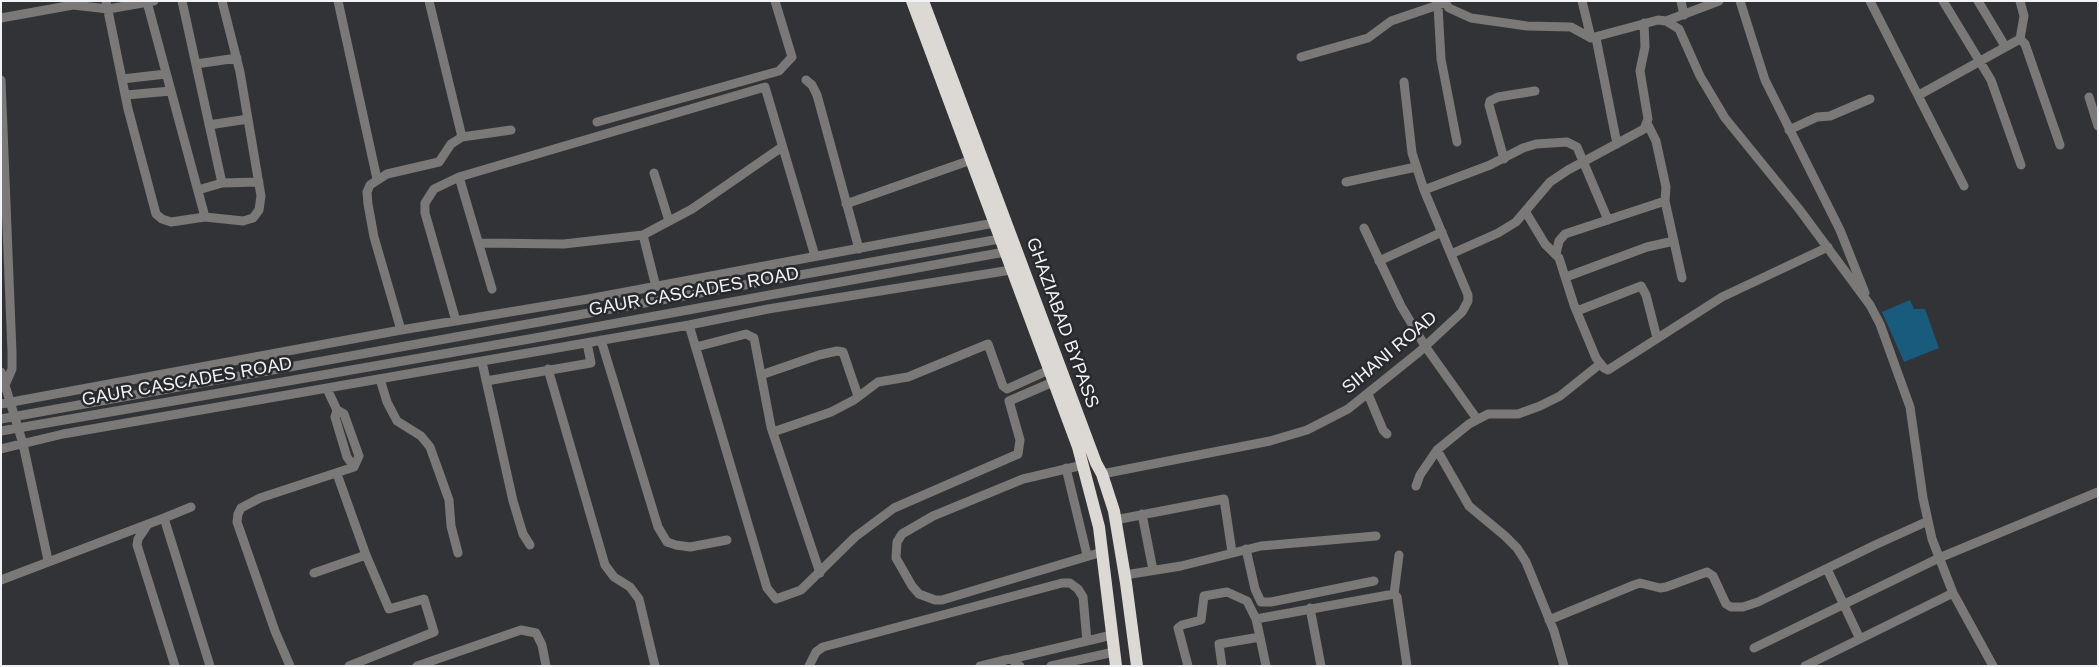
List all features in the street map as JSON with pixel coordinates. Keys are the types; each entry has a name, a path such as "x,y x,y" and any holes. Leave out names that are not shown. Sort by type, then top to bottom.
{"highway":[{"name":"GHAZIABAD BYPASS","path":"912,1 994,223 1008,244 1011,270 1083,465 1099,527 1116,666"},
{"name":"GHAZIABAD BYPASS","path":"923,1 1008,244 1102,474 1115,520 1125,575 1137,666"}],"street":[{"path":"182,1 222,183"},
{"path":"107,5 122,79 156,214 162,219 171,222 205,217 237,221 253,218 258,210 260,196 237,58 222,1"},
{"path":"338,1 377,179"},
{"path":"429,1 462,137"},
{"path":"597,122 779,71 792,57 774,1"},
{"path":"1582,1 1593,38 1617,144"},
{"path":"1680,1 1684,15"},
{"path":"1442,3 1458,14 1471,18 1527,26 1571,27 1593,38 1644,23 1666,21 1719,1"},
{"path":"1740,1 1758,64 1840,230 1870,305 1887,341 1910,407 1928,521 1939,558 1954,593 1994,666"},
{"path":"1870,1 1964,186"},
{"path":"1943,1 1995,88 2021,165"},
{"path":"1978,1 2006,46"},
{"path":"2020,1 2024,16 2020,39 2028,50 2060,145"},
{"path":"1,18 73,5 151,2 166,74 205,217"},
{"path":"1301,57 1368,38 1391,21 1442,3"},
{"path":"1442,3 1441,59 1457,142"},
{"path":"1666,21 1678,29 1700,76 1725,118 1828,247 1870,305"},
{"path":"1644,23 1646,40 1640,82 1647,123 1656,142 1666,187 1665,201 1682,278"},
{"path":"1919,95 2020,39"},
{"path":"196,64 237,58"},
{"path":"122,79 166,74"},
{"path":"1,80 12,352 12,369 6,383 6,403 14,416 18,428 48,560"},
{"path":"806,80 812,85 817,95 859,249"},
{"name":"SIHANI ROAD","path":"1102,474 1270,441 1307,430 1348,409 1368,394 1462,312 1468,301 1468,295 1416,167 1409,136 1404,82"},
{"path":"456,321 425,213 425,203 434,189 459,177 765,87 815,256"},
{"path":"126,95 171,91"},
{"path":"1504,159 1489,105 1490,101 1498,97 1535,91"},
{"path":"2089,97 2098,126"},
{"path":"1789,130 1817,117 1830,116 1870,99"},
{"path":"209,125 248,119"},
{"path":"1451,254 1498,233 1516,222 1550,182 1584,161 1641,132 1647,123"},
{"path":"401,330 377,252 368,204 367,192 370,185 387,174 439,162 451,144 462,137 511,130"},
{"path":"1424,190 1504,159 1523,148 1536,144 1567,142 1577,146 1608,220"},
{"path":"478,243 564,244 643,235 692,209 782,147"},
{"path":"846,204 971,160"},
{"path":"1346,182 1416,167"},
{"path":"654,173 669,221"},
{"path":"459,177 492,289"},
{"path":"198,190 222,183 259,182"},
{"path":"1556,254 1559,241 1565,234 1665,201"},
{"path":"1525,211 1545,244 1556,254 1577,311 1600,364 1608,370 1722,297 1828,247"},
{"path":"6,403 401,330 517,312 656,287 994,223"},
{"path":"1364,228 1388,282 1425,346 1477,419"},
{"path":"1379,261 1442,232"},
{"path":"643,235 656,287"},
{"path":"1566,277 1646,247 1674,241"},
{"name":"GAUR CASCADES ROAD","path":"1,419 764,282 1008,244"},
{"name":"GAUR CASCADES ROAD","path":"1,431 536,338 765,295 1008,244"},
{"path":"762,267 764,282"},
{"path":"1,449 82,431 482,362 768,309 1011,270"},
{"path":"1577,311 1641,286 1646,295 1657,338"},
{"path":"765,295 768,309"},
{"path":"517,312 520,327"},
{"path":"689,325 767,588 776,599 787,597 800,590 820,573 855,537 894,508 1018,454 1020,440 1005,387 988,344 908,377 878,382 831,412 773,432"},
{"path":"696,347 746,334 754,338 773,432 820,573"},
{"path":"536,338 538,352"},
{"path":"601,340 658,527 667,542 690,548 727,540"},
{"path":"486,381 591,363 587,343"},
{"path":"761,375 819,355 836,351 844,352 858,396"},
{"path":"375,352 377,366"},
{"path":"263,355 266,371"},
{"path":"482,362 513,501 523,534 530,545"},
{"path":"1416,486 1420,475 1436,450 1477,419 1488,414 1518,414 1540,406 1560,396 1600,364"},
{"path":"548,369 605,565 614,577 630,587 639,599 655,666"},
{"path":"1,372 6,383"},
{"path":"1005,387 1007,389 1051,376"},
{"path":"1009,401 1051,376"},
{"path":"380,379 387,402 397,421 421,436 430,447 450,500 451,526 458,553"},
{"path":"290,666 275,631 237,522 238,514 241,508 260,498 354,467 347,457 335,417 337,410 327,389"},
{"path":"1368,394 1383,430 1387,434"},
{"path":"1436,450 1469,506 1517,548 1526,562 1549,620 1564,666"},
{"path":"1083,465 1066,468 1001,487 913,526 902,534 897,542 896,558 908,580 919,594 935,600 942,600 1102,552"},
{"path":"1066,468 1087,555"},
{"path":"337,474 366,555 390,609 424,599 434,632 349,666"},
{"path":"1754,648 1844,606 1939,558 2098,492"},
{"path":"1115,520 1224,499 1232,552"},
{"path":"1,580 48,560 191,507"},
{"path":"1142,514 1153,570"},
{"path":"164,518 210,666"},
{"path":"1549,620 1640,583 1660,588 1707,572 1713,576 1726,604 1731,607 1743,607 1928,521"},
{"path":"148,524 138,539 137,545 175,666"},
{"path":"1125,575 1180,566 1246,549 1376,536"},
{"path":"1246,549 1255,589 1261,602 1271,602 1374,580"},
{"path":"314,572 366,555"},
{"path":"1399,555 1394,594 1397,597 1406,666"},
{"path":"1827,569 1860,639"},
{"path":"809,666 816,652 823,647 1062,583 1070,583 1078,589 1083,597 1087,641"},
{"path":"1188,666 1178,628 1182,625 1201,620 1204,596 1228,592 1245,599 1256,620 1266,666"},
{"path":"1805,666 1954,593"},
{"path":"1256,620 1310,608 1394,594"},
{"path":"1310,608 1321,666"},
{"path":"417,666 521,630 536,633 542,645 546,666"},
{"path":"980,666 1005,662 1112,635"},
{"path":"1222,666 1219,644 1260,636"},
{"path":"1052,666 1114,652"},
{"path":"1005,662 1020,666"}],"water":[{"path":"1910,300 1914,309 1925,309 1939,348 1904,362 1882,312"}]}
